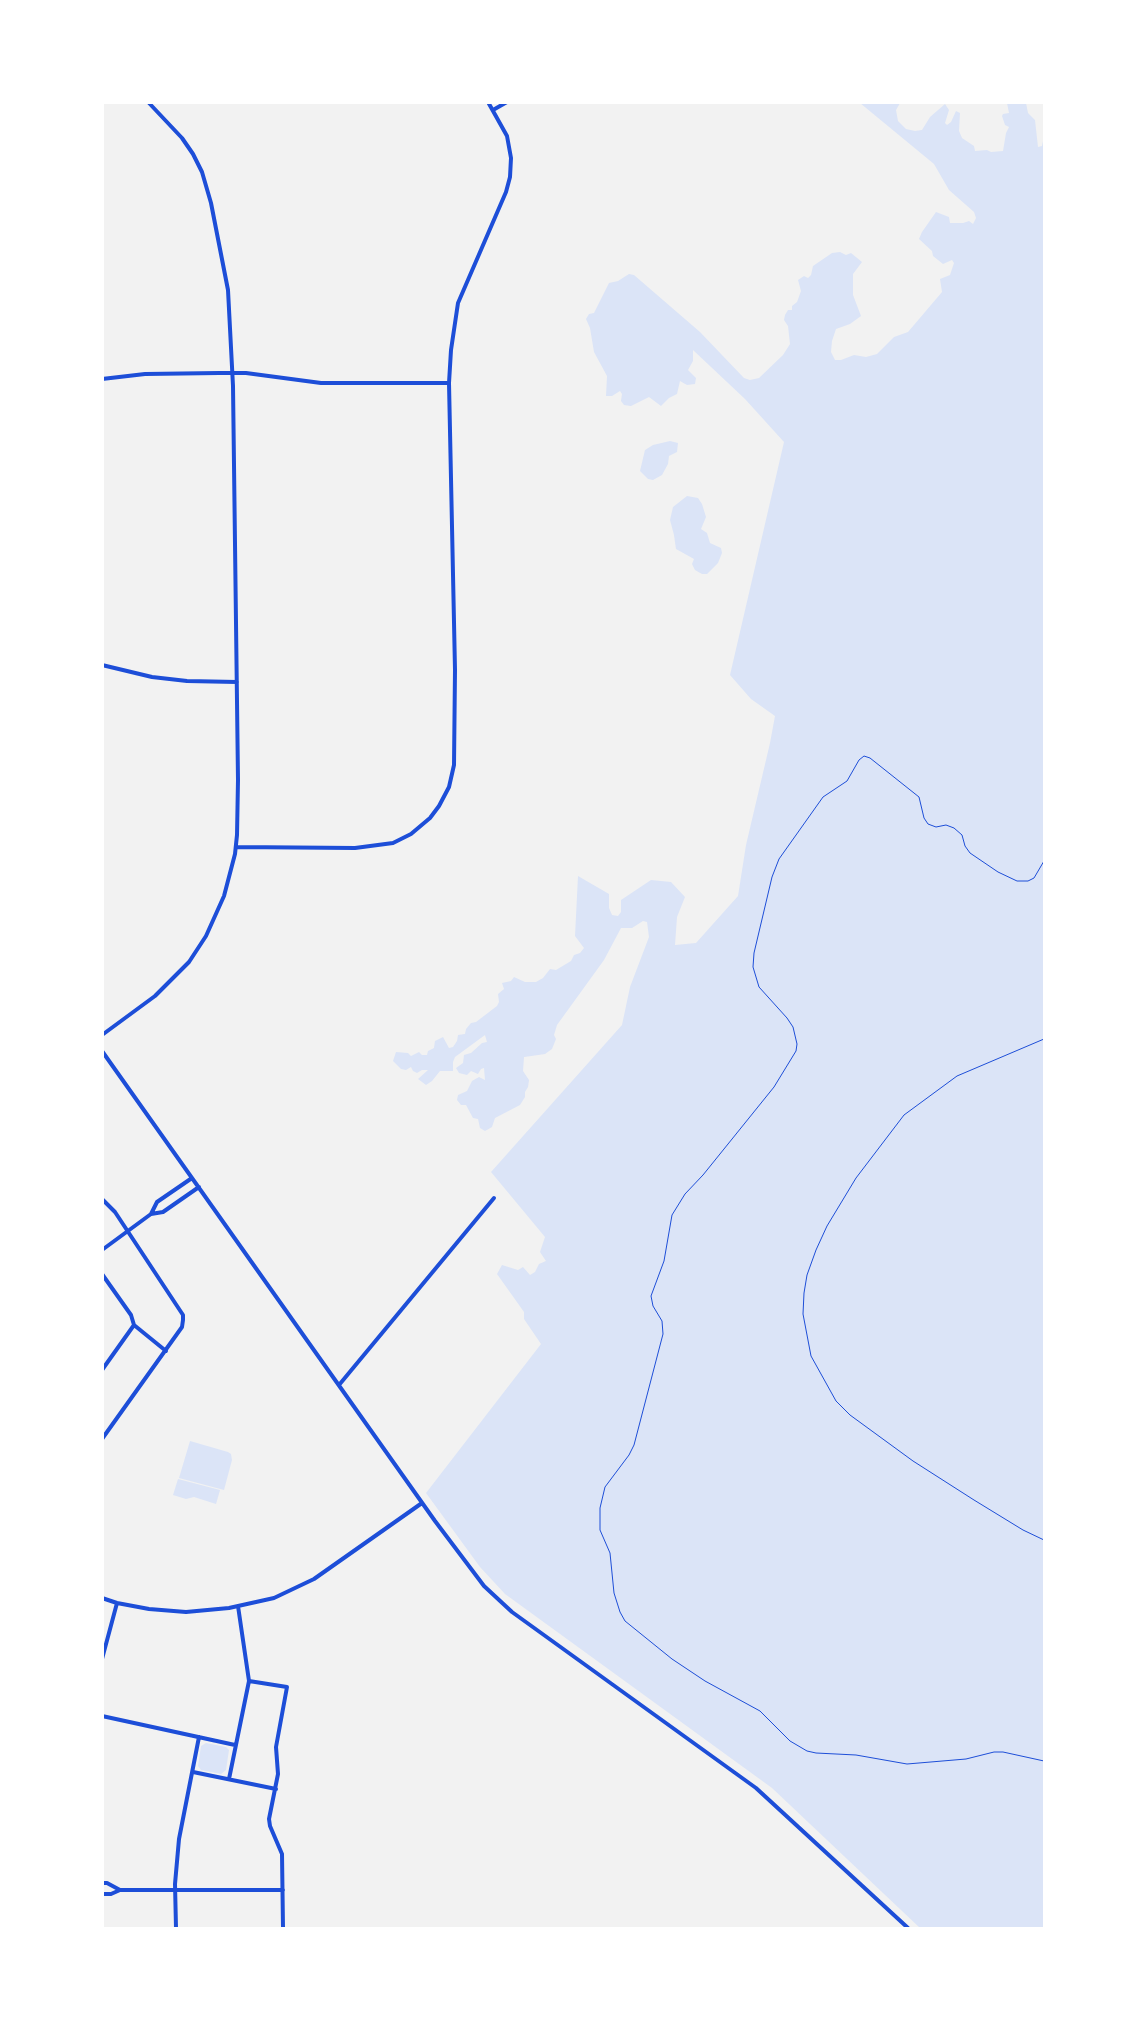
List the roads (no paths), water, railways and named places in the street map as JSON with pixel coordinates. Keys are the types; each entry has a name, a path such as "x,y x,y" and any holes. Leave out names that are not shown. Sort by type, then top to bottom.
{"street":[{"path":"236,847 366,848 393,843 411,834 424,824 440,806 453,776 455,670 449,383 451,350 458,303 506,192 510,177 511,158 507,136 488,102"},
{"path":"493,110 506,102"},
{"path":"102,1035 155,996 189,962 206,936 219,908 231,872 236,847 238,807 237,682 232,373 228,290 211,202 202,172 182,138 149,103"},
{"path":"102,380 145,374 232,373 321,383 449,383"},
{"path":"102,665 152,677 187,681 237,682"},
{"path":"102,1051 474,1575 502,1604 756,1788 908,1928"},
{"path":"102,1250 151,1214 157,1202 192,1178"},
{"path":"151,1214 163,1212 199,1187"},
{"path":"339,1385 494,1198"},
{"path":"102,1199 115,1212 183,1315 182,1327 102,1439"},
{"path":"102,1274 131,1315 134,1325 166,1351"},
{"path":"102,1370 105,1362 134,1325"},
{"path":"102,1598 149,1609 186,1612 238,1606 274,1598 314,1579 422,1503"},
{"path":"102,1659 118,1603"},
{"path":"229,1779 249,1681 238,1606"},
{"path":"249,1681 287,1687 276,1747 278,1774 269,1819 282,1854 283,1928"},
{"path":"102,1716 235,1745"},
{"path":"176,1928 175,1891 179,1839 199,1737"},
{"path":"192,1772 276,1788"},
{"path":"102,1883 107,1883 120,1890"},
{"path":"102,1894 111,1894 120,1890 282,1890"}]}
